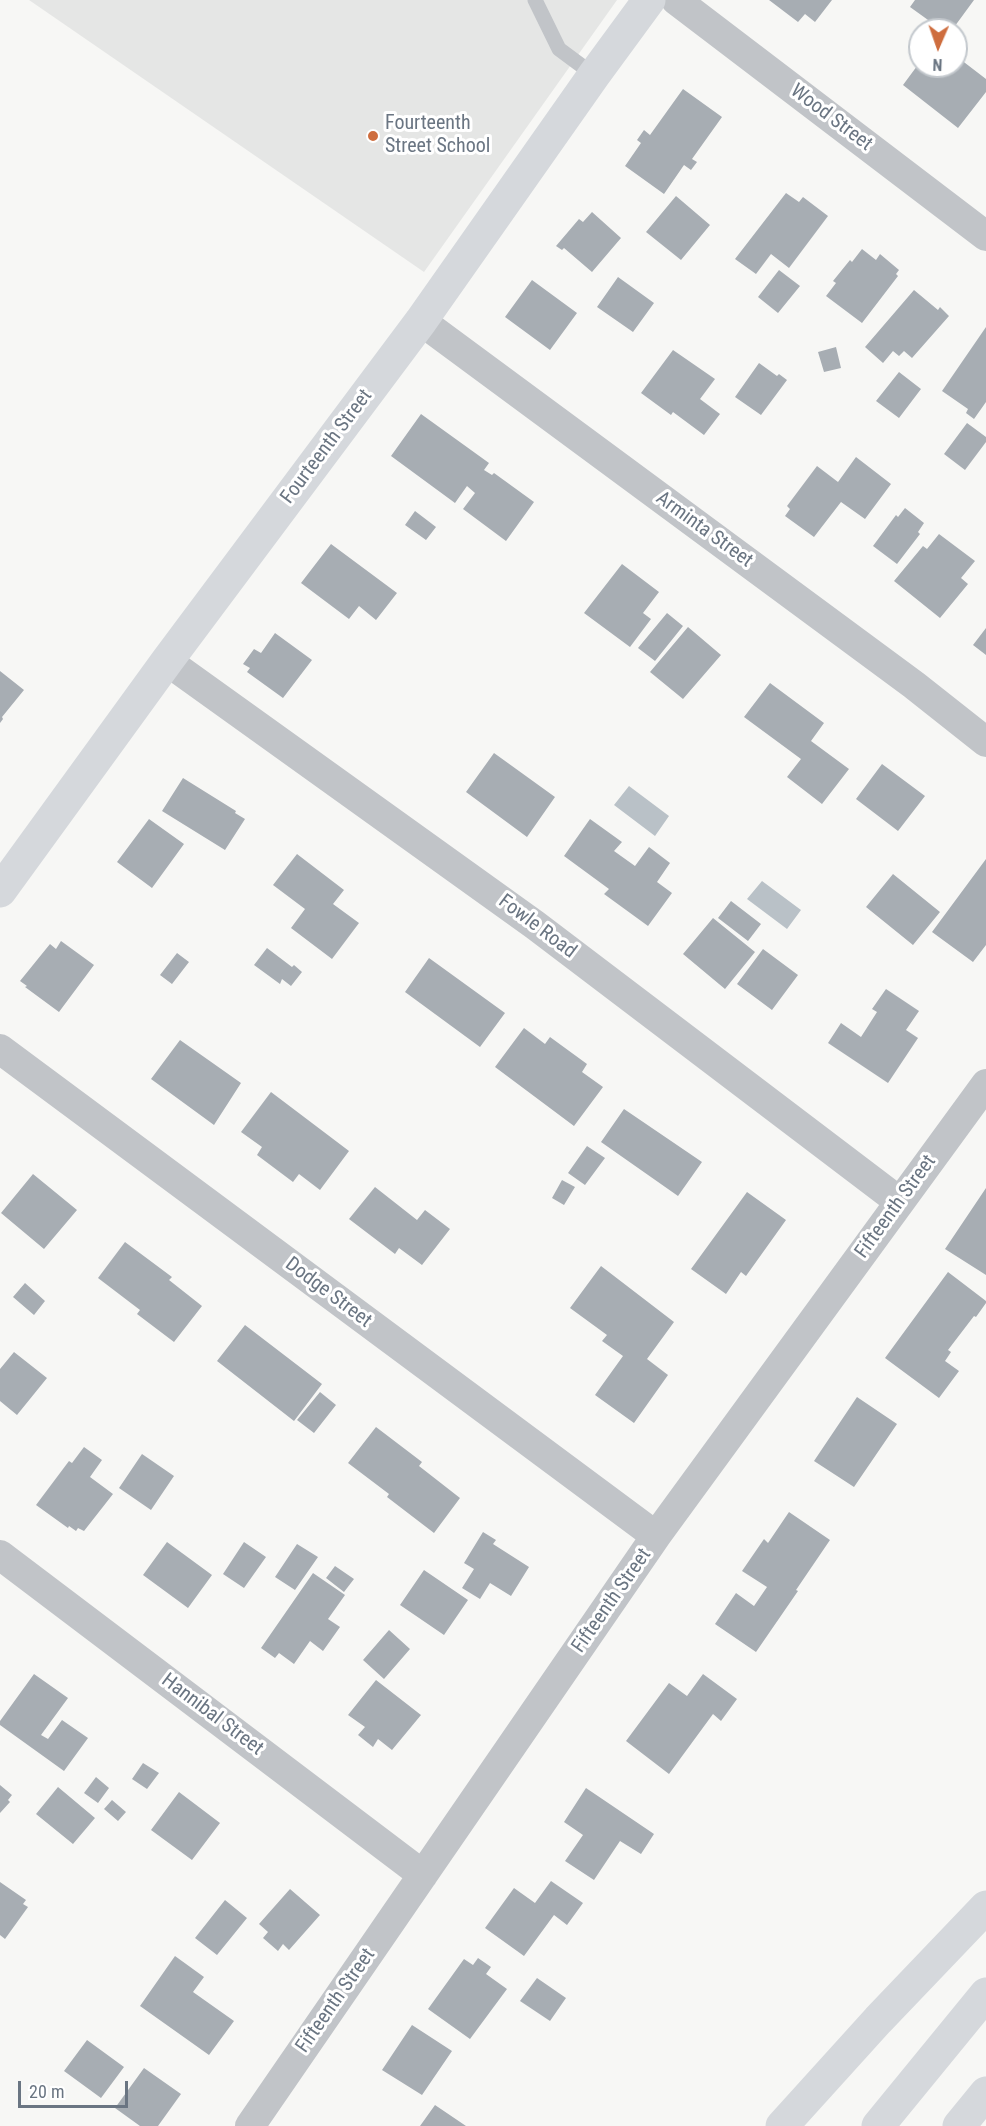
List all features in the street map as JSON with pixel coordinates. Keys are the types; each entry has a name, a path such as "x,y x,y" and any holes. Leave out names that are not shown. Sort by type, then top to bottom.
{"main road":[{"name":"Fourteenth Street","path":"0,891 167,661 421,321 649,0"},
{"path":"782,2126 885,2012 986,1906"},
{"path":"879,2126 986,1994"},
{"path":"959,2126 986,2092"}],"street":[{"name":"Wood Street","path":"676,0 986,236"},
{"name":"Arminta Street","path":"421,321 914,685 986,742"},
{"name":"Fowle Road","path":"167,661 535,925 900,1202"},
{"name":"Dodge Street","path":"0,1049 656,1536"},
{"name":"Fifteenth Street","path":"250,2126 656,1536 986,1084"},
{"name":"Hannibal Street","path":"0,1554 423,1875"}],"lane":[{"path":"535,0 558,48 594,75"}],"shaded area":[{"name":"Fourteenth Street School","path":"29,0 617,0 424,272"},
{"path":"629,786 669,816 655,836 614,805"},
{"path":"762,881 801,910 787,929 747,899"}],"building":[{"path":"769,0 832,0 815,22 805,14 798,22"},
{"path":"915,0 974,0 961,18 925,18 910,7"},
{"path":"968,65 986,79 986,92 958,128 903,85 908,78 968,78"},
{"path":"683,89 722,117 692,159 697,162 691,170 684,165 664,194 625,166 641,143 637,140 644,130 650,135"},
{"path":"786,193 799,202 803,197 828,216 789,268 771,254 756,274 735,259"},
{"path":"676,196 710,225 681,260 646,232"},
{"path":"592,212 621,238 592,272 564,248 562,250 556,246 579,219 583,222"},
{"path":"862,249 876,260 880,254 899,270 896,274 898,276 862,323 826,296 836,283 833,281"},
{"path":"779,270 800,286 778,313 758,297"},
{"path":"618,277 654,303 633,332 597,307"},
{"path":"532,280 577,313 550,350 505,317"},
{"path":"914,290 938,310 940,307 949,316 912,358 904,351 899,356 893,351 883,363 865,347"},
{"path":"986,327 986,402 974,419 966,413 968,409 942,391"},
{"path":"836,347 841,368 824,372 818,352"},
{"path":"673,350 715,379 700,399 720,414 704,435 673,412 671,415 641,393"},
{"path":"759,363 787,380 761,415 735,397"},
{"path":"899,372 921,389 899,418 876,401"},
{"path":"421,414 489,463 484,470 492,475 494,473 534,502 506,541 463,509 475,493 467,486 455,503 391,456"},
{"path":"967,423 986,437 986,442 965,470 944,454"},
{"path":"856,457 891,484 865,519 841,502 814,537 785,516 790,509 787,506 817,466 838,482"},
{"path":"905,508 924,523 918,532 920,534 897,564 873,546 896,515 898,517"},
{"path":"415,511 436,527 426,540 405,525"},
{"path":"939,534 975,561 961,578 968,584 940,618 894,581 923,546 927,549"},
{"path":"331,544 397,593 376,620 359,606 349,619 301,583"},
{"path":"622,564 659,592 643,613 651,619 630,647 584,613"},
{"path":"667,613 683,626 655,661 638,648"},
{"path":"688,627 721,655 683,699 650,672"},
{"path":"986,628 986,655 973,645"},
{"path":"275,633 312,660 283,698 247,672 250,668 243,664 254,649 261,653"},
{"path":"0,671 24,690 2,717 0,723"},
{"path":"770,683 824,723 811,741 849,769 822,804 787,777 801,759 744,717"},
{"path":"494,753 555,797 527,837 466,792"},
{"path":"882,764 925,796 898,831 856,799"},
{"path":"183,778 245,819 225,850 162,811"},
{"path":"149,819 184,844 152,888 117,862"},
{"path":"590,819 622,842 614,851 635,866 649,847 670,863 657,882 672,893 648,926 604,894 609,889 564,856"},
{"path":"297,854 344,890 333,904 359,923 332,959 291,928 305,909 273,885"},
{"path":"986,859 986,945 973,962 932,932"},
{"path":"893,874 940,912 913,945 866,907"},
{"path":"731,901 761,924 748,941 718,918"},
{"path":"713,918 755,952 725,989 683,954"},
{"path":"61,941 94,965 59,1012 20,981 50,944 56,949"},
{"path":"267,948 302,972 291,986 282,979 280,984 254,965"},
{"path":"763,949 798,975 772,1010 737,984"},
{"path":"177,953 189,962 172,984 160,975"},
{"path":"429,958 505,1013 480,1047 405,992"},
{"path":"886,989 919,1011 906,1030 918,1038 888,1083 828,1043 841,1023 861,1037 877,1012 872,1009"},
{"path":"524,1028 545,1044 550,1037 587,1064 582,1072 603,1087 574,1126 495,1067"},
{"path":"180,1040 241,1083 214,1125 151,1079"},
{"path":"271,1092 349,1151 320,1190 299,1174 293,1182 257,1155 262,1147 241,1132"},
{"path":"624,1109 702,1162 678,1196 601,1142"},
{"path":"587,1146 605,1158 585,1185 568,1173"},
{"path":"33,1174 77,1210 44,1249 1,1213"},
{"path":"562,1180 575,1187 564,1205 552,1198"},
{"path":"375,1187 417,1220 425,1210 450,1229 422,1265 399,1248 395,1254 349,1219"},
{"path":"986,1188 986,1275 945,1249"},
{"path":"747,1192 786,1220 746,1276 741,1272 726,1294 691,1269"},
{"path":"125,1242 172,1277 169,1280 202,1306 174,1342 137,1314 140,1310 98,1278"},
{"path":"601,1266 674,1322 647,1359 668,1375 634,1423 595,1395 623,1356 602,1341 607,1335 570,1308"},
{"path":"948,1272 986,1303 948,1350 951,1352 945,1361 959,1371 939,1398 885,1358"},
{"path":"25,1283 45,1301 34,1315 13,1297"},
{"path":"245,1325 322,1384 294,1421 217,1361"},
{"path":"14,1352 47,1378 17,1415 0,1401 0,1369"},
{"path":"320,1392 336,1405 314,1433 297,1420"},
{"path":"857,1397 897,1424 854,1487 814,1461"},
{"path":"376,1427 422,1462 419,1466 460,1498 434,1533 387,1497 389,1494 348,1463"},
{"path":"84,1447 102,1460 90,1477 113,1494 84,1531 78,1528 76,1531 69,1526 68,1528 36,1505 69,1461 72,1463"},
{"path":"142,1454 174,1476 151,1510 119,1488"},
{"path":"789,1512 830,1540 756,1652 715,1624 736,1593 754,1606 767,1587 742,1571 764,1539 768,1543"},
{"path":"483,1532 496,1540 493,1544 529,1567 511,1596 490,1583 480,1599 462,1588 474,1569 464,1563"},
{"path":"167,1542 212,1575 188,1608 143,1575"},
{"path":"244,1542 266,1557 244,1588 223,1574"},
{"path":"297,1544 318,1557 295,1590 275,1577"},
{"path":"335,1566 354,1579 344,1592 326,1578"},
{"path":"424,1570 468,1600 444,1635 400,1605"},
{"path":"313,1573 345,1595 328,1619 340,1627 323,1651 310,1641 294,1664 279,1653 275,1658 261,1648"},
{"path":"389,1630 410,1649 384,1679 363,1660"},
{"path":"34,1674 68,1698 41,1735 48,1739 62,1720 88,1738 64,1771 0,1725 0,1721"},
{"path":"703,1674 737,1699 721,1721 713,1714 669,1774 626,1741 669,1683 687,1696"},
{"path":"376,1680 421,1715 392,1750 378,1739 373,1747 358,1735 365,1727 348,1715"},
{"path":"143,1763 159,1773 147,1789 132,1779"},
{"path":"96,1777 109,1788 98,1803 84,1793"},
{"path":"0,1785 12,1795 8,1800 10,1802 0,1813"},
{"path":"58,1787 95,1818 73,1844 36,1814"},
{"path":"586,1788 654,1834 641,1854 620,1841 594,1880 565,1861 583,1835 564,1822"},
{"path":"179,1792 220,1823 192,1860 151,1830"},
{"path":"112,1800 126,1812 118,1821 104,1809"},
{"path":"551,1881 583,1903 567,1925 554,1915 524,1956 485,1928 514,1888 535,1903"},
{"path":"0,1882 26,1900 23,1904 28,1907 5,1939 0,1935"},
{"path":"290,1889 320,1915 289,1950 283,1944 278,1951 263,1938 268,1932 259,1924"},
{"path":"225,1900 247,1918 217,1955 195,1938"},
{"path":"175,1956 204,1977 193,1992 234,2021 209,2055 140,2006"},
{"path":"478,1958 491,1967 486,1974 507,1989 470,2039 428,2009 464,1959 473,1965"},
{"path":"537,1978 566,1998 550,2021 520,2001"},
{"path":"412,2025 452,2051 422,2095 382,2070"},
{"path":"87,2040 124,2067 101,2098 64,2071"},
{"path":"144,2068 181,2094 158,2126 140,2126 115,2108"},
{"path":"435,2105 466,2126 420,2126"}],"place":[{"name":"Fourteenth Street School","path":"373,136"}]}
